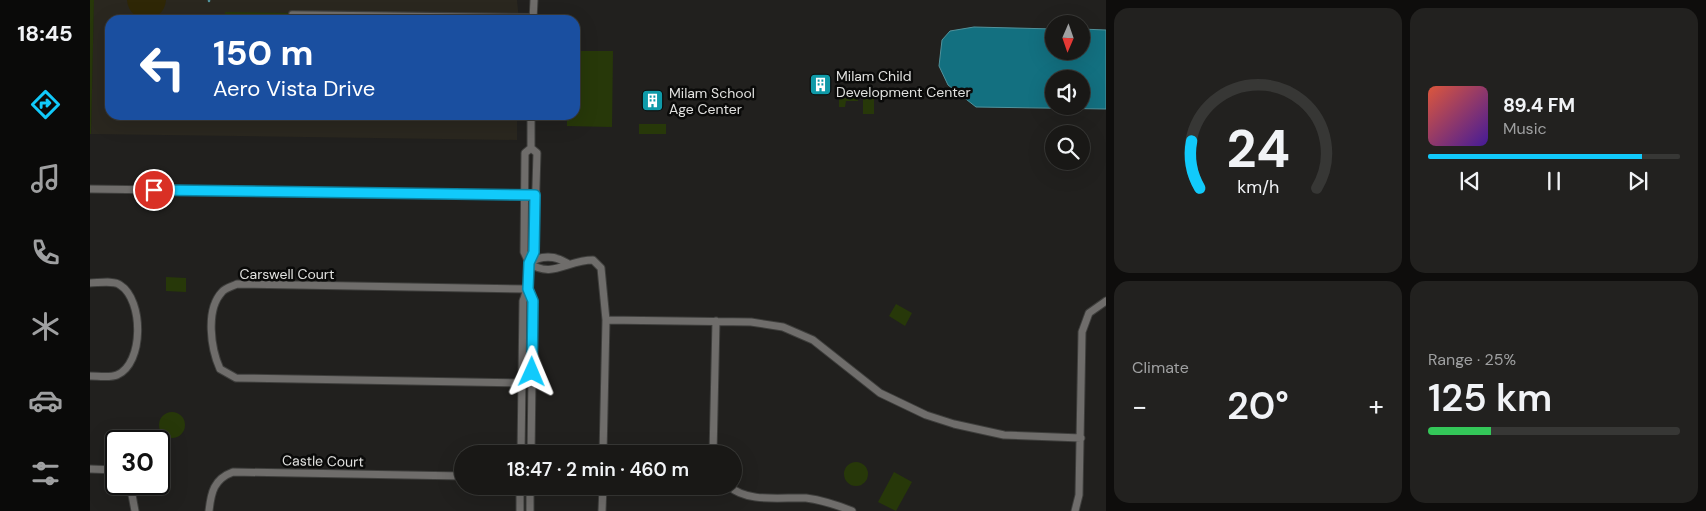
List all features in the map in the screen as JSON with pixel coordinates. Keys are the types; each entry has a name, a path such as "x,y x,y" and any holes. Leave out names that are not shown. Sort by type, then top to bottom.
{"street":[{"path":"534,0 534,15"},
{"path":"292,14 340,15"},
{"path":"531,120 531,148 526,153 524,252 529,263 539,270 558,270 567,264 593,260 601,268 606,320 603,445"},
{"path":"521,445 523,301 528,289 529,263 534,252 536,153 531,148"},
{"path":"90,189 535,195"},
{"path":"529,263 539,257 558,258 567,264"},
{"path":"90,283 118,283 130,293 136,309 138,330 135,350 128,368 115,376 90,376"},
{"name":"Carswell Court","path":"522,383 236,378 220,370 213,354 211,332 214,311 222,292 237,284 528,289"},
{"path":"528,289 533,301 531,445"},
{"path":"1075,511 1079,495 1082,332 1089,313 1106,301"},
{"path":"606,320 751,322 784,327 799,332 813,340 880,392 926,415 1004,435 1081,438"},
{"path":"713,445 716,321"},
{"path":"90,469 105,470"},
{"name":"Castle Court","path":"209,511 214,485 223,475 233,472 454,476"},
{"path":"742,493 751,496 808,498 852,511"},
{"path":"132,495 135,511"},
{"path":"520,495 520,511"},
{"path":"530,495 530,511"},
{"path":"602,511 603,495"}],"shaded area":[{"path":"94,0 517,0 518,15 105,15 105,120 517,120 517,140 91,134"}],"green space":[{"path":"90,0 94,0 91,134 90,134"},
{"path":"225,12 292,13 292,15 225,15"},
{"path":"580,51 613,51 612,127 567,126 567,120 580,120"},
{"path":"845,90 858,90 858,101 846,101 845,107 839,107 839,98 845,98"},
{"path":"863,97 874,97 874,114 863,114"},
{"path":"639,124 666,124 666,134 639,134"},
{"path":"166,277 186,278 186,292 166,291"},
{"path":"896,304 912,313 905,326 889,316"},
{"path":"167,413 177,413 184,420 184,430 177,437 170,438 170,430 160,430 160,420"},
{"path":"856,462 865,465 868,474 865,483 856,486 847,483 844,474 847,465"},
{"path":"894,472 912,482 896,511 878,502"}],"sand":[{"path":"127,0 166,0 164,8 158,15 136,15 129,8"}],"water":[{"path":"974,27 1045,29 1045,60 1090,60 1090,29 1106,30 1106,109 1090,109 1090,70 1045,70 1045,108 976,107 948,85 939,66 942,40 950,31"}],"place":[{"name":"Milam Child Development Center","path":"820,84"},
{"name":"Milam School Age Center","path":"653,101"}],"route":[{"path":"154,190 535,195 534,252 529,263 528,289 533,301 532,372"}]}
